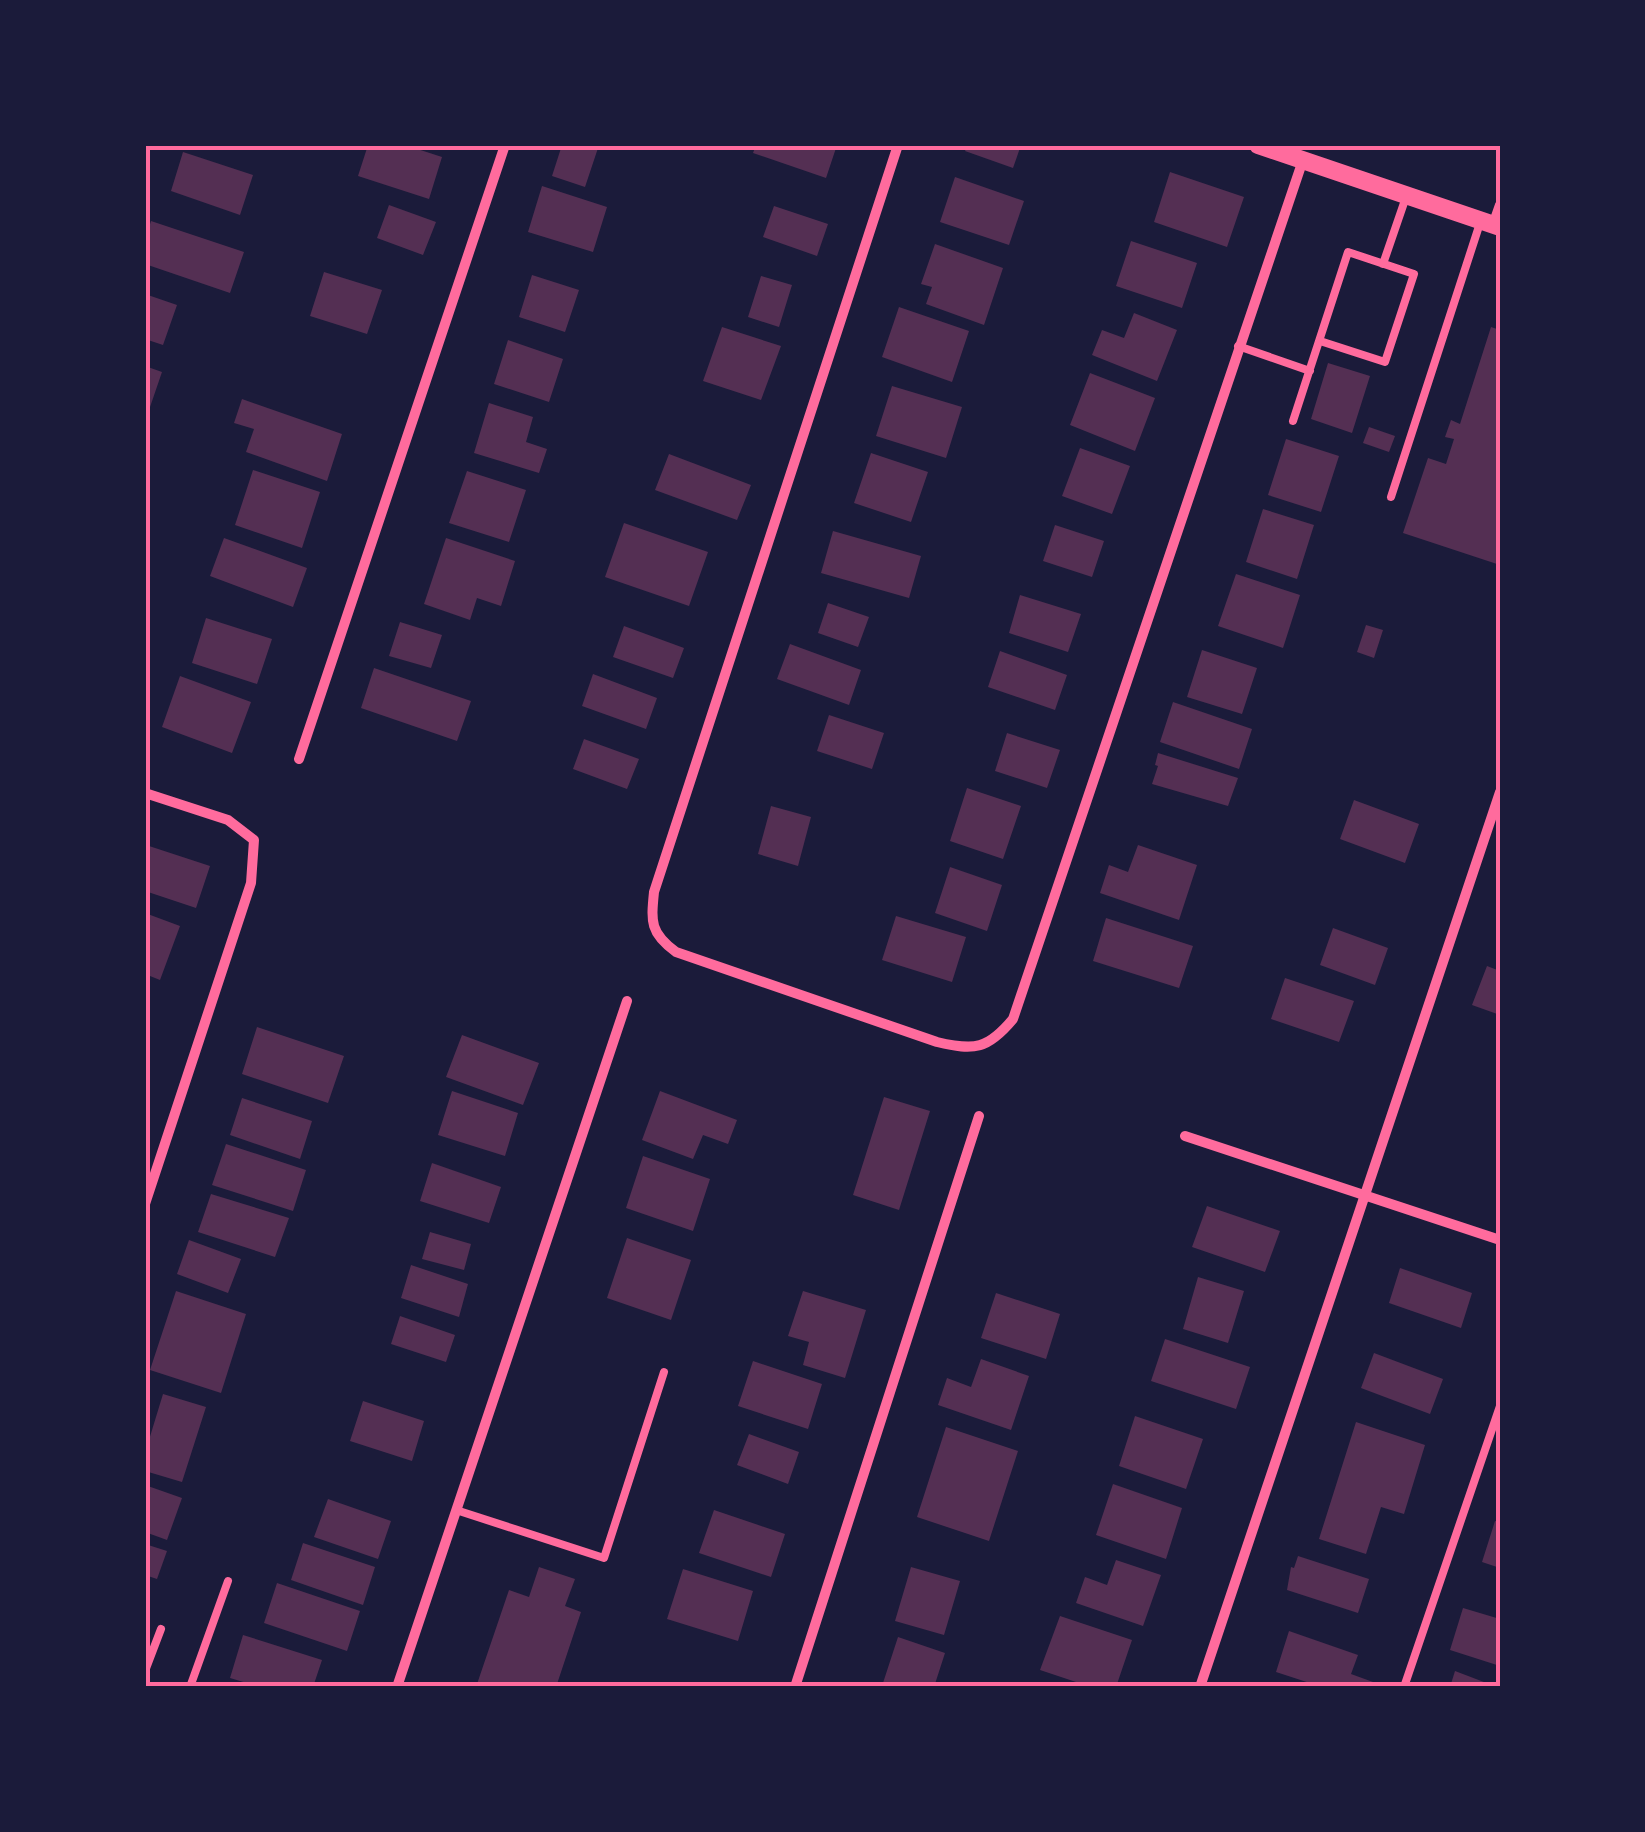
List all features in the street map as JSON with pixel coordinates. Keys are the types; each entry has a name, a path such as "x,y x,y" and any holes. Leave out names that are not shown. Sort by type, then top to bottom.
{"street":[{"path":"299,759 505,145"},
{"path":"898,145 654,892 652,926 664,944 676,952 937,1042 970,1049 996,1040 1013,1019 1303,160"},
{"path":"1258,145 1491,224 1500,205"},
{"path":"1200,1687 1500,792"},
{"path":"145,793 228,820 254,840 251,883 145,1204"},
{"path":"397,1687 627,1000"},
{"path":"795,1687 980,1116"},
{"path":"1185,1136 1500,1240"}],"lane":[{"path":"1383,264 1407,196"},
{"path":"1391,497 1491,224"},
{"path":"1293,421 1348,252 1414,274 1385,362 1320,341"},
{"path":"1238,346 1310,370"},
{"path":"456,1510 604,1558 664,1372"},
{"path":"1404,1687 1500,1406"},
{"path":"190,1687 228,1581"},
{"path":"145,1671 161,1629"}],"building":[{"path":"368,145 405,145 442,157 429,199 358,176"},
{"path":"562,145 598,148 585,187 552,176"},
{"path":"756,145 837,145 826,178 753,153"},
{"path":"968,145 1021,145 1013,168 965,151"},
{"path":"183,152 253,175 240,215 171,191"},
{"path":"1170,172 1244,197 1227,247 1154,222"},
{"path":"955,177 1024,201 1009,245 940,222"},
{"path":"542,186 607,207 593,252 528,232"},
{"path":"389,205 436,222 423,255 377,238"},
{"path":"774,206 828,224 817,256 763,237"},
{"path":"151,221 244,252 230,293 145,264 145,240"},
{"path":"1131,241 1197,263 1182,308 1116,286"},
{"path":"935,244 1003,268 984,325 926,304 932,287 921,284"},
{"path":"324,272 382,290 367,334 310,316"},
{"path":"532,275 579,290 565,332 519,317"},
{"path":"761,276 792,285 779,327 748,317"},
{"path":"145,294 177,305 163,345 145,339"},
{"path":"899,307 969,331 952,382 882,357"},
{"path":"1134,313 1177,330 1157,381 1092,355 1102,330 1124,338"},
{"path":"722,327 781,346 761,400 703,381"},
{"path":"1491,327 1500,330 1500,565 1403,533 1428,458 1446,464 1454,439 1445,437 1451,420 1460,424"},
{"path":"508,340 563,359 549,402 494,384"},
{"path":"1328,363 1370,376 1352,433 1311,419"},
{"path":"145,366 162,372 149,410 145,409"},
{"path":"1090,373 1155,398 1135,451 1070,425"},
{"path":"892,386 962,407 946,458 876,436"},
{"path":"242,399 342,434 327,481 246,452 254,429 234,423"},
{"path":"489,403 533,417 526,442 547,449 539,473 474,453"},
{"path":"1369,427 1395,436 1389,452 1363,443"},
{"path":"1286,439 1339,456 1321,512 1268,495"},
{"path":"1080,448 1130,466 1112,514 1062,496"},
{"path":"871,453 928,472 911,522 854,503"},
{"path":"669,454 751,485 737,520 655,490"},
{"path":"253,470 320,492 302,548 235,525"},
{"path":"467,471 526,490 509,542 449,523"},
{"path":"1263,509 1314,525 1297,579 1246,562"},
{"path":"624,523 708,552 689,606 605,577"},
{"path":"1055,525 1104,541 1092,577 1043,561"},
{"path":"833,531 921,556 909,598 821,573"},
{"path":"224,538 307,568 293,607 210,576"},
{"path":"446,538 515,561 501,606 477,598 470,620 424,604"},
{"path":"1236,574 1300,595 1283,648 1218,626"},
{"path":"1020,595 1081,614 1068,652 1009,633"},
{"path":"828,603 869,617 858,647 818,633"},
{"path":"206,618 272,639 257,684 192,663"},
{"path":"400,622 442,635 431,668 389,656"},
{"path":"1366,625 1383,630 1374,658 1357,652"},
{"path":"624,626 684,648 673,678 613,657"},
{"path":"790,644 861,670 849,705 777,679"},
{"path":"1202,650 1257,668 1242,714 1187,697"},
{"path":"1000,651 1067,675 1055,710 988,687"},
{"path":"374,668 471,701 457,741 361,708"},
{"path":"593,674 657,698 646,729 582,706"},
{"path":"180,676 251,702 232,753 162,727"},
{"path":"1173,702 1252,729 1239,769 1160,742"},
{"path":"829,715 884,733 872,769 817,751"},
{"path":"1007,733 1060,750 1047,788 995,771"},
{"path":"584,739 639,759 627,789 573,769"},
{"path":"1158,753 1238,778 1228,806 1152,784"},
{"path":"967,788 1021,806 1003,859 950,841"},
{"path":"1354,800 1419,824 1405,863 1340,839"},
{"path":"771,806 811,817 798,866 758,854"},
{"path":"1138,845 1197,865 1179,920 1100,893 1109,865 1128,872"},
{"path":"149,846 210,866 196,908 145,891"},
{"path":"950,867 1002,885 987,931 935,913"},
{"path":"145,913 180,926 160,980 145,974"},
{"path":"896,916 966,937 952,982 882,960"},
{"path":"1106,918 1193,946 1179,988 1093,961"},
{"path":"1333,928 1388,948 1375,985 1320,965"},
{"path":"1487,966 1500,971 1500,1015 1472,1005"},
{"path":"1285,978 1354,1001 1339,1042 1271,1019"},
{"path":"257,1027 344,1056 328,1103 242,1074"},
{"path":"462,1035 539,1063 523,1105 446,1077"},
{"path":"452,1091 518,1113 505,1156 438,1135"},
{"path":"660,1091 737,1120 728,1144 703,1135 693,1159 642,1140"},
{"path":"884,1097 930,1111 899,1210 853,1195"},
{"path":"242,1098 312,1121 300,1159 230,1135"},
{"path":"226,1144 306,1170 293,1211 212,1185"},
{"path":"643,1156 710,1179 693,1231 626,1208"},
{"path":"432,1163 501,1187 489,1223 420,1201"},
{"path":"211,1194 289,1218 275,1257 198,1232"},
{"path":"1207,1206 1280,1231 1265,1272 1192,1247"},
{"path":"430,1232 471,1244 464,1270 422,1259"},
{"path":"627,1238 691,1260 671,1320 607,1298"},
{"path":"189,1240 241,1259 228,1293 177,1274"},
{"path":"411,1265 468,1284 459,1317 401,1298"},
{"path":"1400,1268 1472,1293 1461,1328 1389,1303"},
{"path":"1198,1277 1244,1291 1228,1343 1183,1329"},
{"path":"176,1291 246,1314 221,1393 150,1370"},
{"path":"803,1291 866,1310 845,1378 803,1365 809,1342 788,1336"},
{"path":"996,1293 1060,1314 1046,1359 981,1338"},
{"path":"400,1316 455,1335 446,1362 391,1344"},
{"path":"1165,1339 1250,1367 1236,1409 1151,1381"},
{"path":"1374,1353 1443,1379 1430,1414 1361,1388"},
{"path":"981,1359 1029,1376 1011,1430 938,1405 947,1378 971,1387"},
{"path":"753,1361 822,1384 808,1429 738,1406"},
{"path":"163,1394 206,1407 182,1482 145,1471 145,1453"},
{"path":"363,1401 424,1421 412,1461 350,1441"},
{"path":"1135,1416 1203,1439 1186,1489 1119,1466"},
{"path":"1356,1422 1425,1445 1404,1514 1381,1507 1366,1554 1319,1539"},
{"path":"946,1427 1018,1451 989,1541 917,1517"},
{"path":"749,1434 799,1452 788,1484 737,1465"},
{"path":"1113,1484 1182,1508 1166,1559 1096,1535"},
{"path":"145,1485 182,1498 167,1540 145,1532"},
{"path":"328,1499 391,1521 378,1559 314,1537"},
{"path":"714,1510 785,1534 771,1577 699,1553"},
{"path":"1495,1521 1500,1522 1500,1568 1482,1562"},
{"path":"303,1543 375,1567 363,1605 291,1580"},
{"path":"145,1544 167,1551 157,1579 145,1575"},
{"path":"1298,1556 1369,1579 1358,1613 1287,1590 1291,1567 1294,1568"},
{"path":"1116,1560 1161,1575 1143,1626 1076,1603 1085,1577 1107,1585"},
{"path":"539,1567 575,1579 565,1606 581,1612 556,1687 476,1687 509,1590 529,1597"},
{"path":"911,1567 960,1581 944,1635 895,1621"},
{"path":"683,1569 753,1591 738,1641 667,1619"},
{"path":"277,1583 360,1611 347,1651 264,1623"},
{"path":"1463,1608 1500,1619 1500,1666 1450,1650"},
{"path":"1060,1616 1132,1640 1116,1687 1091,1687 1040,1670"},
{"path":"1289,1631 1358,1655 1351,1674 1373,1682 1372,1687 1322,1687 1276,1672"},
{"path":"243,1635 322,1660 313,1687 260,1687 230,1678"},
{"path":"898,1637 945,1653 934,1687 882,1686"},
{"path":"1455,1671 1497,1687 1450,1687"}]}
